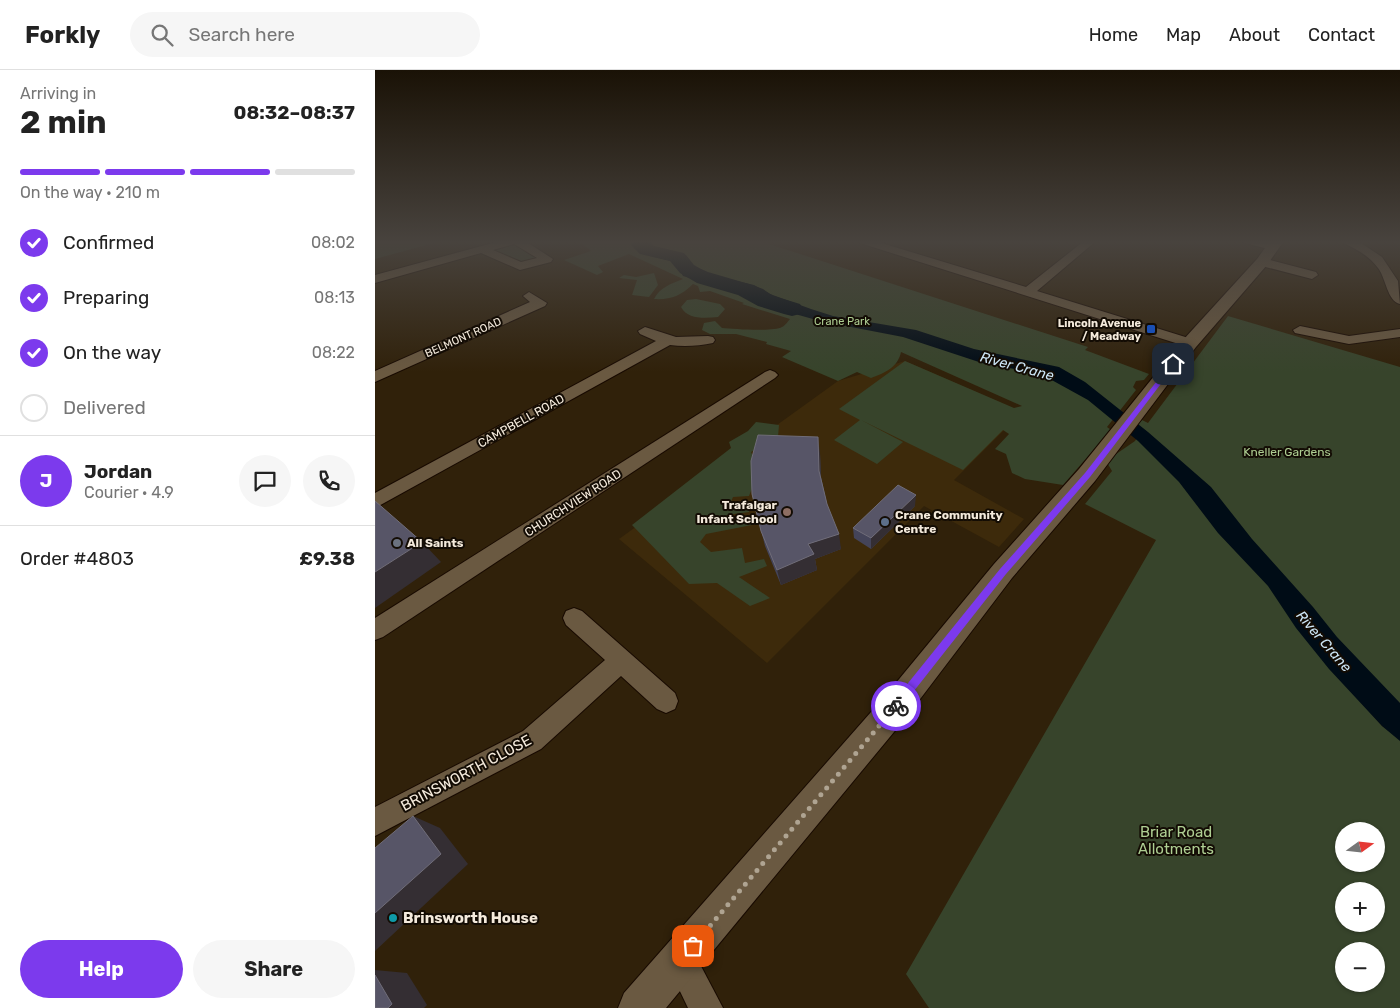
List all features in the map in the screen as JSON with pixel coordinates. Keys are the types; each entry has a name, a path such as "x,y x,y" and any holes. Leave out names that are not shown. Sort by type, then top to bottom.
{"street":[{"path":"1008,285 1190,343"},
{"path":"1029,291 1037,285"},
{"path":"639,1008 897,705 1003,571 1087,475 1190,343 1242,285"},
{"path":"1397,285 1400,300"},
{"name":"BELMONT ROAD","path":"375,377 539,303 529,296"},
{"path":"1300,330 1349,340 1400,333"},
{"path":"645,331 666,341 684,343 708,340"},
{"name":"CAMPBELL ROAD","path":"375,501 666,341"},
{"name":"CHURCHVIEW ROAD","path":"375,630 770,375"},
{"path":"574,618 666,701"},
{"name":"BRINSWORTH CLOSE","path":"375,822 533,740 621,661"},
{"path":"681,960 705,1008"}],"shaded area":[{"name":"Trafalgar Infant School","path":"905,361 1022,412 954,480 1024,519 999,547 924,506 767,663 619,539 838,381"}],"green space":[{"path":"635,285 658,285 649,297 632,295"},
{"name":"Crane Park","path":"669,285 692,285 684,292 675,296 665,299 654,299"},
{"name":"Crane Park","path":"695,285 895,285 1088,347 1085,350 1149,374 1144,380 1136,381 1133,387 1136,390 1107,427 1111,430 1063,485 1025,479 1012,473 1006,454 995,449 1009,434 1003,430 963,470 861,420 903,442 877,464 834,440 860,420 839,409 905,361 1014,408 1022,406 901,352 894,366 881,374 871,378 857,372 838,381 782,357 791,351 766,344 767,342 736,334 710,334 702,330 704,323 715,321 722,328 777,329 790,319 742,304 744,303 710,291 700,292 698,286"},
{"path":"696,299 720,304 725,309 718,317 702,318 692,316 681,307 687,300"},
{"name":"Briar Road Allotments","path":"1228,316 1400,367 1400,728 1359,700 1382,726 1400,739 1400,1008 929,1008 906,974 1156,540 1085,504 1112,471 1106,461 1135,441 1140,433 1135,425 1142,420 1148,423"},
{"path":"756,422 779,425 778,437 751,452 759,471 749,496 733,497 729,506 751,501 749,512 727,515 723,522 749,517 752,525 706,534 700,542 711,552 742,548 745,563 764,559 767,566 739,577 770,598 750,606 717,583 689,584 632,525 731,448 729,442 748,431"}],"water":[{"name":"River Crane","path":"732,285 751,285 770,294 833,316 916,330 974,349 1059,367 1085,382 1148,432 1211,487 1252,539 1313,607 1337,637 1400,703 1400,741 1382,726 1329,669 1296,628 1268,586 1218,533 1179,482 1138,441 1088,400 1039,373 985,364 903,337 820,321 763,305 762,302 751,299 748,290"}],"building":[{"name":"Trafalgar Infant School","path":"758,435 818,437 819,471 827,504 839,534 808,544 814,554 777,570 761,531 752,494 751,461"},
{"path":"898,485 916,495 871,538 853,528"},
{"path":"375,501 422,542 375,572"},
{"path":"413,816 441,854 375,913 375,848"},
{"path":"375,975 392,1004 388,1008 375,1008"}],"waterway":[{"name":"River Crane","path":"726,285 746,290 766,301 792,309"}],"way so far":[{"path":"693,946 896,706"}],"place":[{"name":"Lincoln Avenue / Meadway","path":"1151,329"},
{"name":"Trafalgar Infant School","path":"787,512"},
{"name":"Crane Community Centre","path":"885,522"},
{"name":"All Saints","path":"397,543"},
{"name":"Brinsworth House","path":"393,918"}],"route":[{"path":"896,706 1003,571 1087,475 1137,413 1173,364"}],"park label":[{"name":"Kneller Gardens","path":"1287,452"}]}
